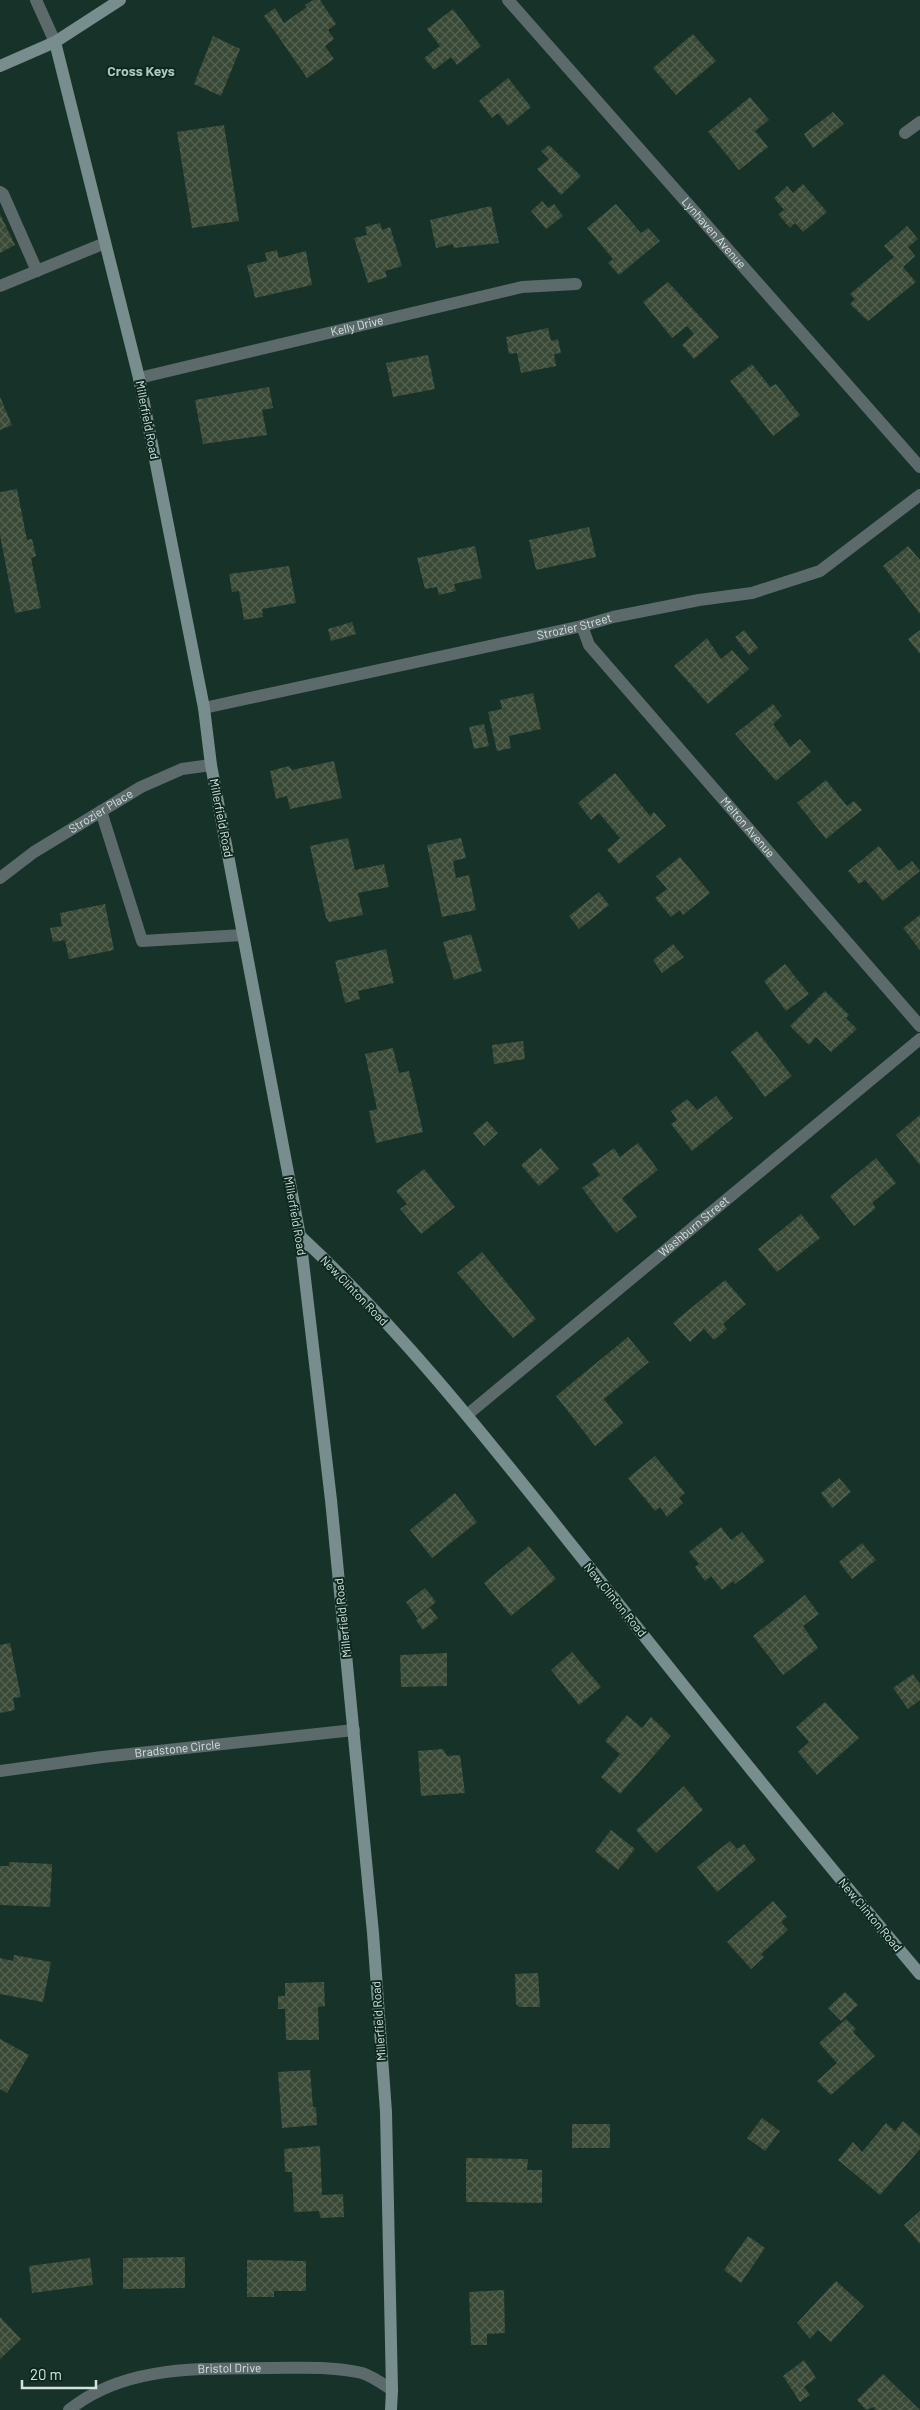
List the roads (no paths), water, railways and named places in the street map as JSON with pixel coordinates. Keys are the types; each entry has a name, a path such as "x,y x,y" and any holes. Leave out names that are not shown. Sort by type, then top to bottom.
{"main road":[{"path":"0,66 55,42 120,0"},
{"name":"Millerfield Road","path":"55,42 138,378 204,708 211,765 300,1236 331,1500 354,1730 386,2112 391,2410"},
{"name":"New Clinton Road","path":"300,1236 350,1283 467,1415 812,1846 920,1974"}],"street":[{"path":"36,0 55,42"},
{"name":"Lynhaven Avenue","path":"508,0 920,467"},
{"path":"905,132 920,122"},
{"path":"0,192 10,224 36,271"},
{"path":"0,286 105,243"},
{"name":"Kelly Drive","path":"138,378 513,289 576,284"},
{"name":"Strozier Street","path":"204,708 582,626 613,617 699,600 752,594 820,571 920,495"},
{"name":"Melton Avenue","path":"582,626 589,645 920,1026"},
{"name":"Strozier Place","path":"0,878 34,852 142,787 182,769 211,765"},
{"path":"101,811 142,942 243,935"},
{"name":"Washburn Street","path":"467,1415 920,1040"},
{"name":"Bradstone Circle","path":"0,1771 102,1757 354,1730"},
{"name":"Bristol Drive","path":"69,2410 109,2385 162,2372 189,2370 319,2368 363,2373 392,2390"}],"district":[{"name":"Cross Keys","path":"141,71"}]}
